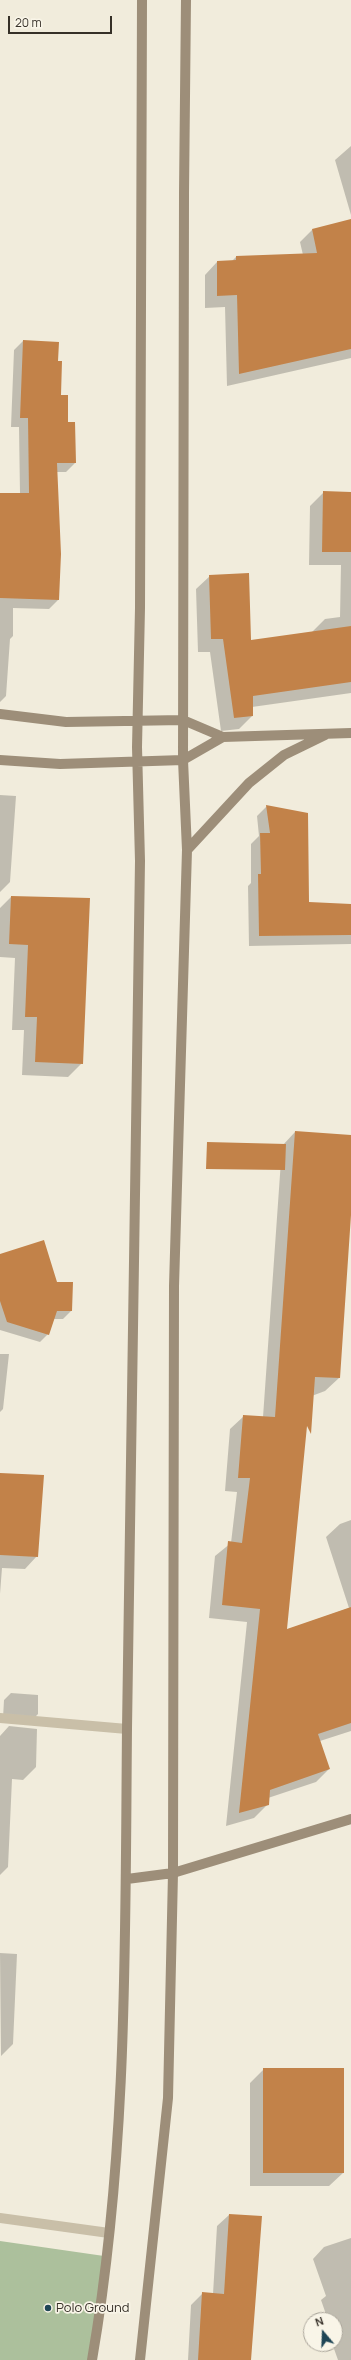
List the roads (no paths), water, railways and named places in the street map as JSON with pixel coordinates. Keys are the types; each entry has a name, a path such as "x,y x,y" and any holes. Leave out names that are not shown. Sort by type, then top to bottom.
{"main road":[{"path":"92,2360 103,2296 124,2033 127,1879 127,1729 140,885 137,720 140,608 142,0"},
{"path":"140,2360 168,2098 173,1873 174,1286 187,850 183,760 183,410 186,0"},
{"path":"0,714 66,722 183,720 223,737 351,733"},
{"path":"187,850 249,782 284,755 329,733"},
{"path":"0,760 60,764 183,760 223,737"},
{"path":"127,1879 173,1873 351,1819"}],"street":[{"path":"0,1718 127,1729"},
{"path":"0,2218 109,2234"}],"place":[{"name":"Polo Ground","path":"48,2308"}]}
